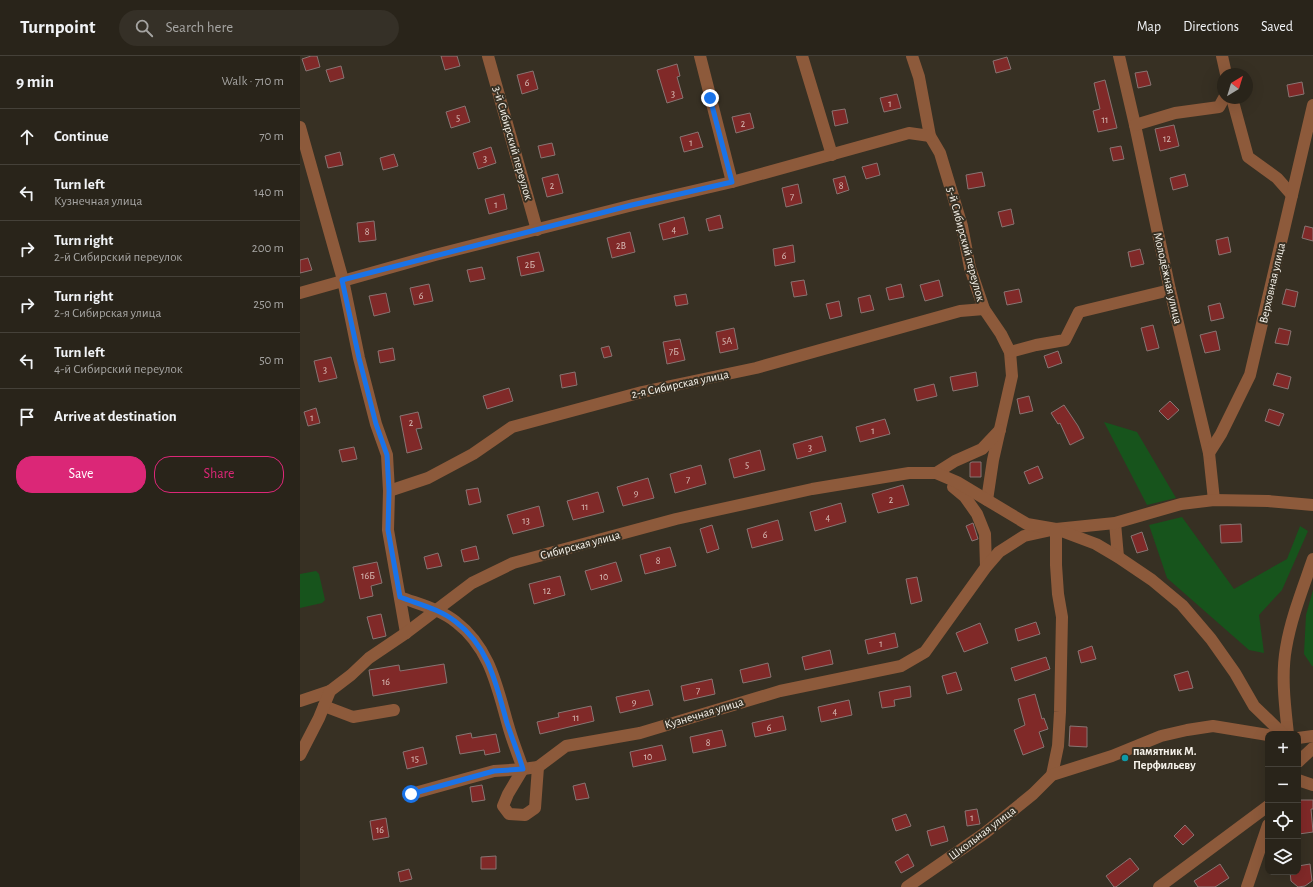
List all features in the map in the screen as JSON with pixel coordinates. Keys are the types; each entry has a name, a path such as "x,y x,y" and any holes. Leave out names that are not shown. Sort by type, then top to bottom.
{"street":[{"name":"3-й Сибирский переулок","path":"488,56 537,230"},
{"path":"700,56 732,182"},
{"path":"802,56 832,155"},
{"name":"5-й Сибирский переулок","path":"912,56 919,76 930,136 940,153 962,226 970,268 984,310 1001,334 1010,352 1012,376 987,500"},
{"name":"Молодёжная улица","path":"1119,56 1170,290 1209,453 1214,500"},
{"path":"1222,56 1225,68"},
{"path":"1135,125 1175,113 1219,107 1221,104"},
{"path":"1234,104 1248,157 1277,178 1292,194"},
{"name":"Верховная улица","path":"1209,453 1221,434 1250,375 1313,105"},
{"path":"300,127 342,280 359,358 376,424 387,455 389,491 388,530 406,633"},
{"path":"300,293 342,280 632,205 732,182 909,133 930,136"},
{"path":"1010,352 1036,345 1065,340 1079,312 1170,290"},
{"name":"2-я Сибирская улица","path":"389,491 428,478 473,454 512,427 642,392 756,368 960,311 984,310"},
{"path":"936,473 955,461 982,448 1000,430"},
{"name":"Сибирская улица","path":"330,691 351,675 369,658 406,633 472,583 513,563 676,519 804,491 909,473 936,473"},
{"path":"936,473 957,482 1027,524 1056,530 1096,544 1118,556 1152,580 1182,605 1211,639 1235,673 1254,706 1280,731"},
{"path":"936,473 966,497 976,514 985,534 986,567"},
{"path":"1056,530 1115,523 1180,504 1214,500 1313,505"},
{"path":"1115,523 1118,556"},
{"path":"1056,530 1056,565 1058,594 1062,617 1058,746 1052,775 1112,756 1161,736 1186,730 1213,726 1265,735"},
{"name":"Кузнечная улица","path":"411,794 494,771 538,767 566,746 640,732 780,691 901,666 925,652 986,567 999,552 1024,536 1056,530"},
{"path":"1288,731 1284,694 1286,648 1298,603 1313,559"},
{"path":"400,597 436,610 455,621 476,641 491,668 510,732 523,769 508,794 503,806 509,814 525,815 535,808 538,767"},
{"path":"300,701 330,691"},
{"path":"300,755 330,691"},
{"path":"324,706 353,717 394,710"},
{"path":"1301,738 1313,736"},
{"path":"1301,759 1313,748"},
{"name":"Школьная улица","path":"907,887 985,833 1033,794 1052,775"},
{"path":"1301,781 1313,785"},
{"path":"1159,887 1265,808"},
{"path":"1247,887 1265,834"}],"green space":[{"path":"1104,422 1137,432 1176,498 1147,505"},
{"path":"1182,517 1234,589 1287,559 1300,526 1308,531 1282,590 1259,615 1264,653 1249,650 1167,578 1149,525"},
{"path":"316,571 319,574 325,600 322,603 300,608 300,574"},
{"path":"1313,590 1312,666 1304,654 1306,615"}],"building":[{"path":"317,56 320,67 306,71 302,59"},
{"path":"441,56 457,56 460,66 445,70"},
{"path":"1007,57 1011,69 996,73 993,61"},
{"path":"677,64 680,76 677,77 683,98 667,103 657,70"},
{"path":"341,66 344,78 330,82 326,70"},
{"path":"533,71 538,89 522,94 517,75"},
{"path":"1147,71 1151,85 1138,88 1135,73"},
{"path":"1105,80 1117,128 1098,132 1093,111 1100,109 1094,83"},
{"path":"1302,82 1304,94 1289,97 1287,85"},
{"path":"897,94 901,108 884,112 880,98"},
{"path":"465,106 470,122 451,128 446,112"},
{"path":"845,109 848,123 835,126 832,111"},
{"path":"750,113 754,128 736,133 732,117"},
{"path":"1174,125 1179,146 1160,151 1155,129"},
{"path":"698,132 703,147 684,152 680,137"},
{"path":"552,143 555,155 541,158 538,146"},
{"path":"1121,146 1124,159 1113,161 1110,148"},
{"path":"491,147 496,163 478,169 473,153"},
{"path":"340,152 343,165 328,168 325,156"},
{"path":"394,154 398,166 383,170 380,158"},
{"path":"877,163 880,175 866,179 862,167"},
{"path":"982,172 985,186 968,189 966,175"},
{"path":"558,174 563,193 547,197 542,178"},
{"path":"1185,174 1188,186 1173,190 1170,178"},
{"path":"845,176 849,190 837,194 833,179"},
{"path":"798,184 802,203 786,207 782,188"},
{"path":"504,194 507,209 489,214 485,199"},
{"path":"1011,209 1014,224 1002,227 998,212"},
{"path":"720,215 723,228 709,231 706,219"},
{"path":"684,217 688,234 663,240 659,224"},
{"path":"374,221 376,240 359,242 357,223"},
{"path":"1305,226 1313,228 1313,241 1302,238"},
{"path":"630,232 635,252 612,258 607,238"},
{"path":"1228,237 1231,252 1219,255 1216,240"},
{"path":"793,245 795,262 775,266 773,249"},
{"path":"1140,249 1144,264 1131,267 1128,252"},
{"path":"539,252 544,271 521,276 517,257"},
{"path":"308,258 312,270 300,273 300,260"},
{"path":"482,267 485,279 470,282 467,270"},
{"path":"804,280 807,295 794,297 791,282"},
{"path":"939,280 943,296 925,301 920,285"},
{"path":"429,284 433,301 414,305 410,288"},
{"path":"901,284 904,297 889,300 886,288"},
{"path":"1019,289 1022,302 1007,305 1004,292"},
{"path":"1286,289 1298,292 1295,307 1282,304"},
{"path":"386,293 390,312 374,316 369,296"},
{"path":"686,294 688,304 676,306 674,296"},
{"path":"870,295 874,310 861,313 858,298"},
{"path":"839,301 842,316 830,319 826,304"},
{"path":"1220,303 1224,318 1211,321 1208,306"},
{"path":"1153,325 1159,348 1147,351 1141,328"},
{"path":"734,328 738,349 720,353 716,332"},
{"path":"1279,328 1291,331 1288,345 1275,343"},
{"path":"1216,331 1220,350 1205,353 1200,335"},
{"path":"680,339 685,360 667,364 663,342"},
{"path":"609,346 612,356 604,358 601,348"},
{"path":"393,348 395,360 380,363 378,351"},
{"path":"1058,351 1062,363 1048,368 1044,356"},
{"path":"331,357 337,378 319,382 314,361"},
{"path":"575,372 577,385 562,388 560,375"},
{"path":"976,372 978,386 953,391 950,377"},
{"path":"1277,373 1291,377 1288,389 1273,385"},
{"path":"934,384 937,396 917,401 914,389"},
{"path":"509,388 513,401 487,409 483,396"},
{"path":"1029,396 1033,411 1020,414 1017,399"},
{"path":"1170,401 1179,410 1168,420 1159,411"},
{"path":"1064,405 1084,438 1070,445 1060,423 1058,424 1051,413"},
{"path":"316,408 320,423 308,426 304,412"},
{"path":"1269,409 1284,414 1279,426 1265,421"},
{"path":"418,412 422,428 416,429 422,449 407,453 400,416"},
{"path":"885,419 890,434 860,442 856,427"},
{"path":"822,436 826,451 797,459 793,444"},
{"path":"354,447 357,459 342,462 339,450"},
{"path":"760,450 765,470 734,478 729,459"},
{"path":"981,462 981,477 970,477 970,463"},
{"path":"701,465 706,484 675,493 670,474"},
{"path":"1038,466 1043,478 1029,484 1024,472"},
{"path":"648,478 654,498 623,506 617,487"},
{"path":"903,485 909,505 878,513 872,494"},
{"path":"478,488 481,502 469,505 466,490"},
{"path":"598,492 604,512 573,520 567,501"},
{"path":"841,503 846,522 815,531 810,512"},
{"path":"539,506 544,526 513,534 507,515"},
{"path":"778,520 783,540 752,548 747,529"},
{"path":"973,523 978,539 972,541 966,526"},
{"path":"1241,524 1242,542 1221,543 1220,525"},
{"path":"712,525 719,549 707,553 700,529"},
{"path":"1142,532 1148,550 1137,553 1131,536"},
{"path":"476,546 479,559 464,562 461,550"},
{"path":"670,547 676,566 645,574 640,555"},
{"path":"438,553 442,566 427,569 424,557"},
{"path":"377,562 382,583 371,586 373,596 360,599 353,567"},
{"path":"616,562 622,581 591,590 585,571"},
{"path":"560,576 565,595 534,604 529,584"},
{"path":"917,577 922,601 911,604 906,579"},
{"path":"381,614 386,636 373,639 367,617"},
{"path":"1036,622 1040,634 1018,641 1015,629"},
{"path":"980,623 988,643 964,652 956,633"},
{"path":"895,633 898,647 868,654 865,640"},
{"path":"1092,646 1096,659 1081,663 1078,651"},
{"path":"830,650 833,664 805,670 802,657"},
{"path":"1046,657 1050,669 1015,681 1011,668"},
{"path":"768,663 771,677 743,683 740,670"},
{"path":"444,664 447,683 373,696 369,670 399,665 400,671"},
{"path":"1188,671 1193,688 1179,691 1174,675"},
{"path":"956,672 962,690 947,694 942,676"},
{"path":"712,679 715,694 684,701 681,686"},
{"path":"910,686 911,697 894,700 895,706 882,708 879,692"},
{"path":"649,690 653,705 620,713 616,697"},
{"path":"1035,694 1042,719 1044,718 1048,729 1039,732 1044,747 1023,755 1014,730 1025,725 1018,699"},
{"path":"849,700 852,715 821,722 818,707"},
{"path":"591,706 594,721 540,734 537,722 559,717 558,713"},
{"path":"783,716 786,730 755,737 752,723"},
{"path":"1070,726 1087,727 1087,747 1069,746"},
{"path":"722,730 726,746 693,753 690,737"},
{"path":"471,733 472,738 496,734 500,752 485,755 484,750 460,754 456,736"},
{"path":"662,745 666,760 633,767 630,752"},
{"path":"423,747 427,764 407,769 403,752"},
{"path":"585,783 589,798 576,800 573,786"},
{"path":"482,785 485,800 472,802 470,787"},
{"path":"1301,800 1313,800 1313,809 1311,809 1313,832 1301,834"},
{"path":"977,809 980,824 967,826 965,811"},
{"path":"906,814 911,826 896,831 892,819"},
{"path":"386,818 389,837 373,840 370,821"},
{"path":"1185,825 1194,835 1183,845 1174,836"},
{"path":"944,826 948,841 931,846 927,831"},
{"path":"908,854 914,866 901,873 895,862"},
{"path":"496,856 496,869 481,869 481,857"},
{"path":"1130,858 1139,869 1114,887 1106,876"},
{"path":"1220,864 1229,878 1215,887 1198,887 1194,881"},
{"path":"1310,864 1312,881 1305,886 1298,887 1291,881 1290,875 1301,875 1301,866"},
{"path":"409,869 412,879 400,882 398,872"}],"place":[{"name":"памятник М. Перфильеву","path":"1125,758"}],"route":[{"path":"411,794 494,771 523,769 510,732 491,668 476,641 455,621 436,610 400,597 388,530 389,491 387,455 376,424 359,358 342,280 632,205 732,182 710,98"}]}
